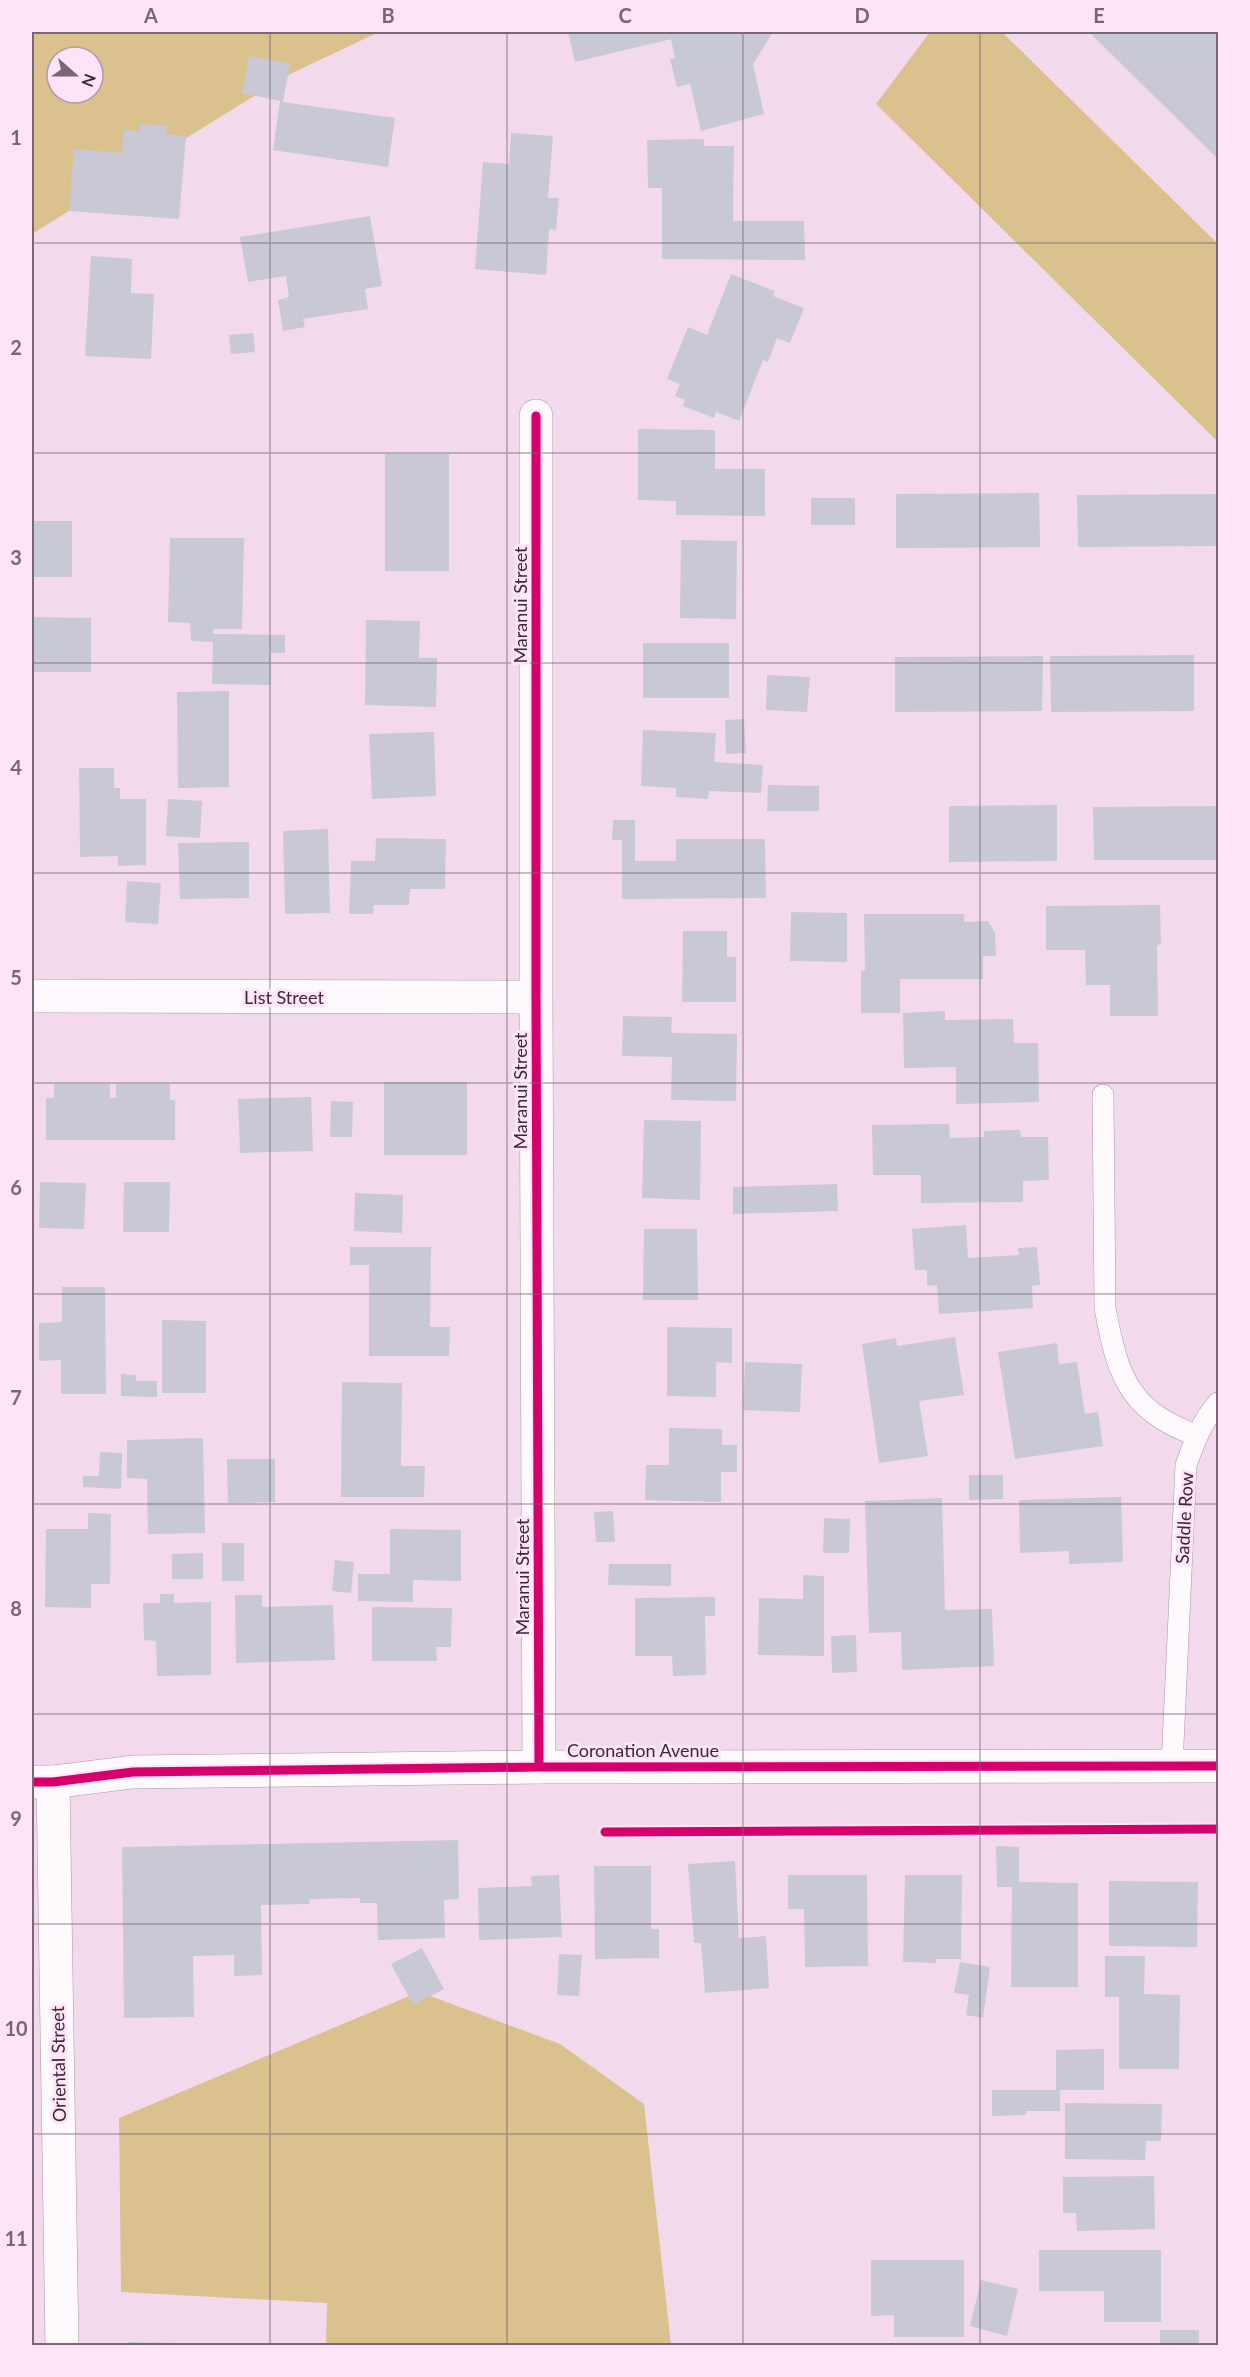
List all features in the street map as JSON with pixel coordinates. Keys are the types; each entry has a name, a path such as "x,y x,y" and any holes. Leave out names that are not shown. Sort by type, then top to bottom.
{"main road":[{"name":"Maranui Street","path":"536,416 539,1767"},
{"name":"List Street","path":"32,996 536,997"},
{"name":"Coronation Avenue","path":"42,1782 133,1772 539,1767 1218,1766"},
{"name":"Oriental Street","path":"42,1782 62,2346"}],"lane":[{"path":"1103,1095 1105,1308 1112,1343 1120,1372 1142,1405 1159,1418 1196,1436"},
{"name":"Saddle Row","path":"1172,1766 1186,1465 1196,1436 1218,1403"}],"shaded area":[{"path":"32,32 379,32 286,76 32,234"},
{"path":"930,32 1002,32 1218,244 1218,442 876,104"},
{"path":"419,1992 560,2044 644,2104 671,2345 326,2345 327,2303 121,2292 119,2118"}],"building":[{"path":"568,32 773,32 753,64 764,114 701,131 690,84 677,87 670,59 675,58 671,39 575,62"},
{"path":"1089,32 1218,32 1218,159"},
{"path":"249,56 290,64 283,102 395,118 388,167 273,150 280,101 242,93"},
{"path":"140,124 167,126 166,134 186,136 179,219 69,211 74,149 122,153 124,130 139,131"},
{"path":"511,133 553,136 548,198 559,198 556,230 549,229 546,275 475,269 483,162 509,164"},
{"path":"704,139 704,146 734,146 733,221 804,221 805,260 662,259 662,188 648,188 647,140"},
{"path":"370,216 382,286 365,289 368,309 303,319 305,327 283,331 278,300 289,297 286,276 248,282 240,237"},
{"path":"91,256 132,259 131,293 154,294 151,359 85,356"},
{"path":"731,274 775,291 773,296 804,308 790,343 777,338 768,362 763,360 739,421 716,412 714,418 683,406 685,400 675,396 680,384 667,379 688,327 707,335"},
{"path":"253,333 255,352 231,354 229,335"},
{"path":"638,429 715,430 715,469 765,469 765,516 676,515 676,501 638,500"},
{"path":"385,454 449,454 449,571 385,571"},
{"path":"1039,493 1040,547 896,548 896,494"},
{"path":"1218,494 1218,546 1078,547 1077,495"},
{"path":"811,498 855,498 855,525 811,525"},
{"path":"32,521 72,521 72,577 32,577"},
{"path":"170,538 244,538 242,629 213,629 213,634 285,635 285,653 271,653 271,685 212,684 213,642 191,641 190,623 168,622"},
{"path":"681,540 737,541 736,619 680,618"},
{"path":"32,617 91,618 91,672 32,672"},
{"path":"366,620 420,621 419,658 437,658 436,707 365,705"},
{"path":"643,643 729,643 729,698 643,698"},
{"path":"1194,655 1194,711 1051,712 1050,656"},
{"path":"1043,656 1042,711 895,712 895,657"},
{"path":"767,675 810,677 807,712 766,710"},
{"path":"229,691 229,787 178,788 177,692"},
{"path":"744,719 746,753 726,754 725,720"},
{"path":"643,730 716,733 714,762 763,765 761,793 709,791 708,799 676,797 676,788 641,786"},
{"path":"434,732 436,796 372,799 369,734"},
{"path":"79,768 114,768 114,788 120,788 120,799 146,799 146,865 118,866 118,856 80,857"},
{"path":"768,785 819,786 819,811 767,811"},
{"path":"168,799 202,801 200,838 166,836"},
{"path":"1057,805 1057,861 949,862 949,806"},
{"path":"1218,806 1218,860 1094,860 1093,807"},
{"path":"613,820 635,820 635,861 676,861 676,839 765,839 766,898 622,899 622,840 612,840"},
{"path":"328,829 330,913 285,914 283,831"},
{"path":"376,838 446,839 445,889 410,889 409,905 374,905 373,914 349,914 351,861 375,861"},
{"path":"249,842 249,898 180,899 178,843"},
{"path":"127,881 161,883 158,924 125,922"},
{"path":"1160,905 1161,944 1157,945 1158,1016 1110,1016 1110,985 1086,985 1085,950 1046,950 1046,906"},
{"path":"791,912 847,913 847,962 790,961"},
{"path":"864,914 964,914 964,922 988,921 995,933 996,956 983,956 983,979 900,979 900,1013 861,1013 861,971 865,970"},
{"path":"683,931 727,931 727,957 736,957 736,1002 682,1002"},
{"path":"945,1011 945,1020 1013,1019 1014,1043 1038,1043 1039,1102 956,1104 956,1067 904,1068 903,1013"},
{"path":"623,1016 672,1017 671,1033 737,1034 736,1101 671,1100 672,1057 622,1056"},
{"path":"384,1082 467,1082 467,1155 384,1155"},
{"path":"54,1084 110,1084 110,1098 116,1098 116,1084 170,1084 170,1100 175,1100 175,1140 46,1140 46,1098 54,1098"},
{"path":"311,1097 313,1151 240,1153 238,1099"},
{"path":"331,1101 353,1102 352,1137 330,1137"},
{"path":"644,1120 701,1121 700,1200 642,1198"},
{"path":"949,1124 950,1138 984,1137 984,1131 1020,1130 1021,1137 1048,1137 1049,1180 1023,1181 1023,1202 921,1203 921,1175 873,1175 872,1125"},
{"path":"40,1182 86,1183 84,1229 39,1228"},
{"path":"124,1182 170,1182 169,1232 123,1232"},
{"path":"837,1184 838,1211 733,1214 733,1187"},
{"path":"355,1193 403,1195 402,1233 354,1231"},
{"path":"966,1225 968,1258 1019,1255 1018,1248 1037,1247 1040,1285 1032,1286 1033,1308 939,1314 937,1285 927,1286 927,1270 915,1270 912,1229"},
{"path":"644,1229 697,1229 698,1300 643,1300"},
{"path":"350,1247 431,1247 430,1327 450,1327 449,1356 369,1356 369,1265 350,1265"},
{"path":"62,1287 105,1287 106,1394 61,1394 61,1360 39,1361 39,1323 62,1322"},
{"path":"162,1320 206,1321 206,1393 162,1393"},
{"path":"667,1327 732,1328 732,1363 716,1362 716,1397 667,1396"},
{"path":"955,1337 964,1395 919,1401 928,1456 879,1463 862,1344 896,1338 897,1346"},
{"path":"1057,1343 1059,1364 1077,1362 1085,1414 1098,1412 1103,1446 1015,1459 998,1352"},
{"path":"745,1362 802,1364 800,1412 743,1410"},
{"path":"121,1374 136,1375 136,1381 157,1381 157,1397 121,1396"},
{"path":"342,1382 402,1383 401,1466 425,1466 424,1497 341,1497"},
{"path":"669,1428 722,1429 722,1445 737,1445 737,1472 721,1472 721,1502 645,1500 646,1465 669,1465"},
{"path":"203,1438 205,1533 148,1534 147,1479 127,1478 127,1440"},
{"path":"100,1452 122,1453 121,1489 83,1487 83,1476 99,1476"},
{"path":"227,1459 275,1459 275,1502 228,1503"},
{"path":"969,1475 1003,1475 1003,1499 969,1500"},
{"path":"1121,1497 1123,1562 1069,1564 1069,1551 1020,1553 1019,1500"},
{"path":"942,1498 945,1610 992,1609 994,1666 902,1670 901,1632 869,1633 865,1501"},
{"path":"613,1511 615,1542 596,1542 594,1512"},
{"path":"88,1513 111,1514 110,1584 91,1584 91,1608 45,1607 46,1529 88,1529"},
{"path":"824,1518 850,1519 849,1553 823,1553"},
{"path":"390,1529 461,1530 461,1581 413,1580 413,1602 358,1601 358,1574 390,1574"},
{"path":"222,1543 244,1543 244,1581 222,1581"},
{"path":"203,1553 203,1579 172,1579 172,1554"},
{"path":"335,1560 354,1562 351,1593 332,1591"},
{"path":"609,1564 671,1564 671,1586 608,1585"},
{"path":"803,1575 824,1576 824,1656 758,1655 759,1598 803,1599"},
{"path":"160,1594 174,1594 174,1603 211,1602 211,1675 157,1676 156,1641 144,1640 143,1603 160,1603"},
{"path":"235,1595 262,1595 262,1607 333,1605 335,1660 236,1663"},
{"path":"715,1597 715,1616 705,1616 706,1675 673,1676 672,1656 635,1656 635,1598"},
{"path":"372,1607 452,1608 451,1647 436,1647 437,1661 372,1661"},
{"path":"856,1635 857,1672 832,1673 831,1636"},
{"path":"458,1840 459,1899 444,1900 445,1938 378,1940 377,1903 360,1903 360,1898 309,1899 310,1904 261,1905 262,1975 234,1976 234,1955 193,1956 194,2017 124,2018 122,1847"},
{"path":"996,1846 1019,1847 1019,1882 1078,1883 1078,1987 1011,1987 1012,1887 997,1887"},
{"path":"735,1861 739,1938 766,1936 769,1988 705,1993 701,1943 694,1943 688,1864"},
{"path":"594,1866 651,1866 651,1929 659,1929 659,1958 595,1959"},
{"path":"559,1875 562,1937 479,1940 478,1888 532,1886 531,1876"},
{"path":"788,1875 867,1875 868,1966 805,1967 804,1909 788,1909"},
{"path":"905,1875 962,1875 961,1959 936,1959 936,1963 903,1962"},
{"path":"1109,1881 1198,1882 1197,1947 1109,1946"},
{"path":"422,1948 444,1989 413,2005 391,1964"},
{"path":"559,1954 582,1955 579,1996 557,1995"},
{"path":"1105,1956 1145,1956 1144,1994 1180,1995 1179,2069 1119,2069 1119,1997 1105,1997"},
{"path":"960,1962 990,1967 983,2018 966,2015 969,1995 954,1993"},
{"path":"1104,2049 1104,2090 1060,2090 1060,2111 1026,2111 1026,2115 992,2116 992,2090 1056,2090 1056,2050"},
{"path":"1065,2103 1162,2104 1161,2141 1146,2141 1145,2160 1065,2159"},
{"path":"1154,2176 1155,2229 1077,2231 1076,2213 1063,2213 1063,2177"},
{"path":"1039,2250 1161,2250 1161,2322 1104,2322 1104,2291 1039,2291"},
{"path":"871,2260 964,2260 964,2337 894,2337 894,2315 871,2316"},
{"path":"981,2280 1018,2289 1007,2336 970,2326"},
{"path":"1160,2330 1199,2330 1199,2346 1160,2346"},
{"path":"128,2342 175,2343 175,2346 128,2346"}],"cycle path":[{"path":"536,416 539,1767"},
{"path":"32,1782 53,1782 133,1772 539,1767 1218,1766"},
{"path":"605,1832 1218,1829"}]}
